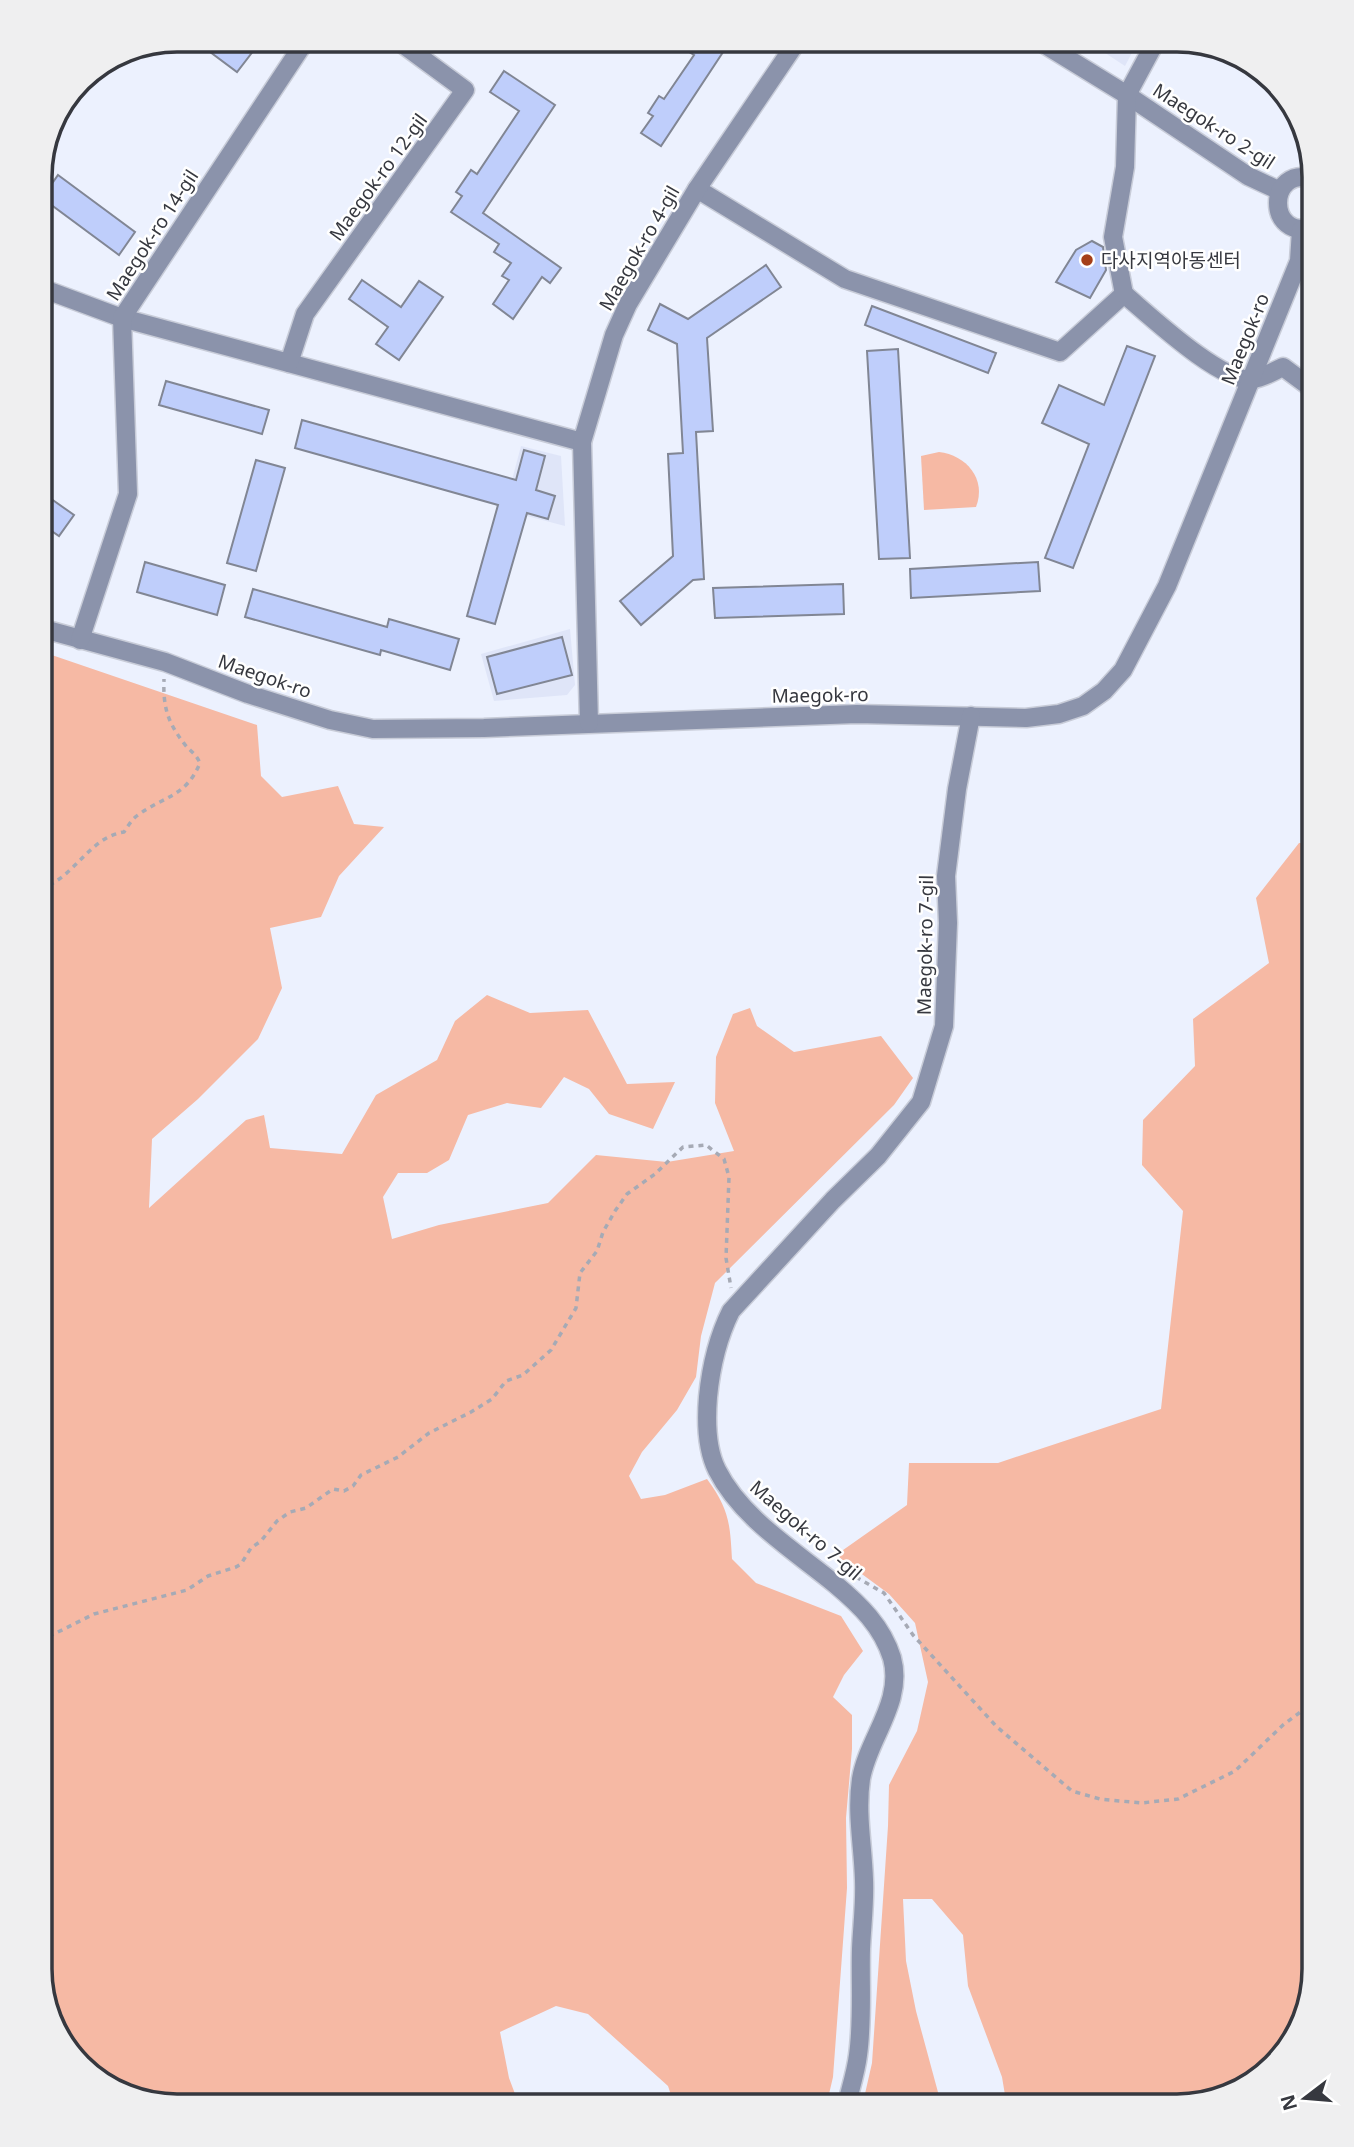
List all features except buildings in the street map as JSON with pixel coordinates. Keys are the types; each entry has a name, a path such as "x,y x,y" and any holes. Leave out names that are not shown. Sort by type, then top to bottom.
{"street":[{"name":"Maegok-ro 14-gil","path":"80,640 128,494 122,318 298,52"},
{"name":"Maegok-ro 12-gil","path":"289,363 305,314 465,90 414,52"},
{"path":"697,190 789,53"},
{"name":"Maegok-ro 2-gil","path":"1058,53 1127,95 1248,176 1280,191"},
{"name":"Maegok-ro 2-gil","path":"1127,95 1150,53"},
{"path":"1127,95 1125,167 1113,237 1124,294 1180,342 1225,374 1251,380 1283,367 1302,381"},
{"path":"1302,177 1291,180 1280,191 1277,199 1280,215 1292,227 1302,228"},
{"name":"Maegok-ro 4-gil","path":"589,723 582,442 614,335 628,304 697,190 845,279 1060,352 1124,294"},
{"name":"Maegok-ro","path":"53,632 165,663 330,720 373,729 484,728 857,714 1026,718 1059,714 1083,706 1104,691 1123,670 1167,586 1302,247"},
{"path":"53,293 122,318 582,442"},
{"name":"Maegok-ro 7-gil","path":"849,2094 858,2055 865,1883 858,1805 865,1760 893,1695 893,1662 885,1639 870,1616 734,1496 716,1469 708,1442 706,1413 712,1360 720,1333 735,1307 832,1200 878,1156 920,1102 944,1026 948,923 946,876 957,789 971,716"}],"path":[{"path":"53,885 80,863 97,844 112,834 124,832 136,816 177,794 195,776 200,763 194,751 184,744 167,719 163,696 165,663"},
{"path":"52,1635 94,1614 187,1590 208,1576 236,1567 277,1521 290,1512 306,1507 333,1489 344,1491 353,1486 361,1475 398,1457 429,1433 492,1399 506,1381 523,1375 551,1350 576,1308 580,1273 597,1251 603,1232 627,1194 655,1174 683,1147 706,1145 724,1159 729,1177 726,1258 735,1307"},
{"path":"849,1574 884,1593 912,1635 996,1726 1072,1791 1100,1799 1141,1803 1178,1799 1236,1772 1283,1725 1302,1711"}],"shaded area":[{"path":"1105,53 1132,53 1125,66"},
{"path":"521,446 561,456 565,526 504,510"},
{"path":"939,452 958,458 972,470 979,487 976,507 924,510 921,456"},
{"path":"570,629 575,685 567,695 494,701 481,654"},
{"path":"53,655 257,725 261,776 282,797 338,786 354,824 384,827 339,876 321,917 270,928 282,988 258,1039 198,1099 152,1139 149,1208 246,1120 264,1115 270,1148 342,1154 376,1095 437,1060 455,1021 487,995 530,1013 588,1010 627,1084 675,1082 653,1129 609,1114 589,1089 564,1077 541,1108 507,1103 468,1115 449,1160 427,1173 398,1173 383,1197 392,1239 439,1225 548,1203 596,1155 667,1162 734,1151 715,1103 716,1057 733,1014 750,1008 757,1026 794,1052 881,1036 913,1078 894,1105 715,1283 701,1336 696,1377 677,1410 642,1452 629,1476 641,1499 665,1495 707,1479 720,1499 727,1517 732,1559 756,1583 841,1616 863,1651 844,1675 833,1697 852,1715 852,1749 846,1818 847,1888 833,2077 829,2094 671,2094 668,2086 588,2014 556,2006 500,2032 509,2078 515,2094 153,2092 122,2082 95,2064 74,2039 59,2010 52,1970"},
{"path":"1299,843 1302,843 1302,1970 1297,2002 1285,2032 1259,2064 1232,2082 1209,2090 1177,2094 1005,2094 1002,2077 968,1986 963,1935 932,1899 903,1899 906,1961 916,2011 938,2094 865,2094 872,2063 889,1785 917,1731 928,1682 915,1623 889,1594 836,1555 907,1505 909,1463 998,1463 1161,1409 1183,1211 1142,1165 1143,1120 1195,1066 1193,1019 1269,963 1256,898"}],"place":[{"name":"다사지역아동센터","path":"1087,260"}]}
